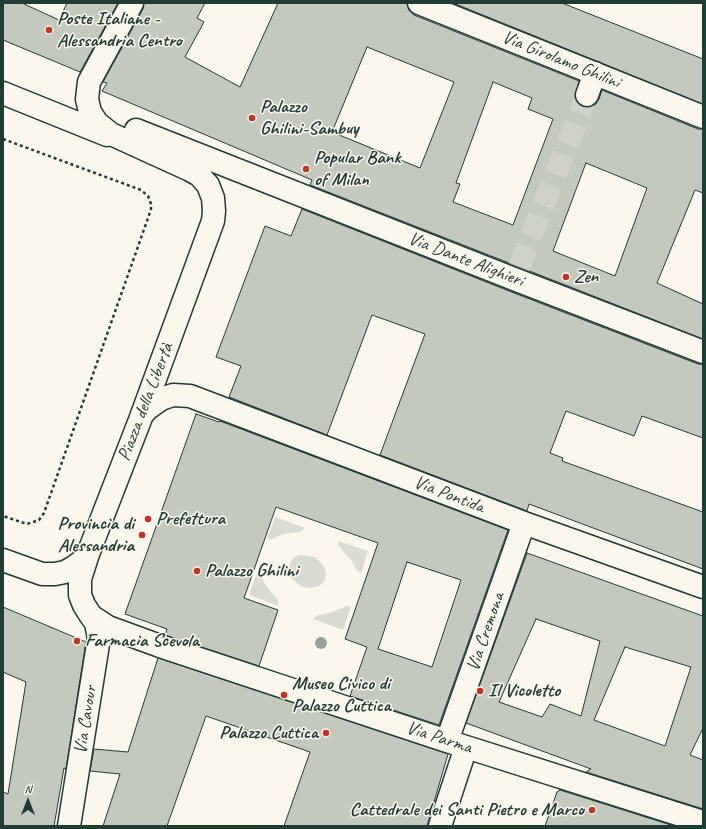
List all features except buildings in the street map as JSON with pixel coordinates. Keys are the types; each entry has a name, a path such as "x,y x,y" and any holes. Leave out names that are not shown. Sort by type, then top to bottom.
{"street":[{"path":"110,126 102,128 93,118 88,102 89,82 132,3"},
{"name":"Via Girolamo Ghilini","path":"419,3 703,117"},
{"path":"587,95 595,73"},
{"name":"Piazza della Libertà","path":"3,93 188,169"},
{"name":"Via Dante Alighieri","path":"110,126 230,168 516,273 703,352"},
{"name":"Piazza della Libertà","path":"3,560 42,574 55,574 65,572 79,564 86,556 91,547 140,420 214,215 213,198 208,185 199,175 110,126"},
{"name":"Via Pontida","path":"140,420 147,409 161,399 180,394 196,398 524,523 703,587"},
{"name":"Via Cremona","path":"440,826 457,744 524,523"},
{"name":"Via Cavour","path":"69,826 99,638 96,623 99,622 82,602 79,585 91,547"},
{"name":"Via Parma","path":"99,622 160,646 457,744 703,822"}],"path":[{"path":"3,139 141,190 150,200 151,209 44,513 39,520 27,524 3,516"}],"shaded area":[{"path":"275,517 305,528 300,532 284,534 274,539 267,539"},
{"path":"338,541 368,551 361,573 357,571 352,561 338,544"},
{"path":"300,555 315,557 323,565 326,576 323,583 319,586 311,588 302,587 290,577 288,570 290,563 294,557"},
{"path":"257,573 261,576 266,586 278,600 278,606 249,595"},
{"path":"346,606 351,607 343,630 313,619 318,615 333,612"}],"tunnel":[{"path":"519,267 587,95"}],"place":[{"name":"Poste Italiane - Alessandria Centro","path":"49,30"},
{"name":"Palazzo Ghilini-Sambuy","path":"252,118"},
{"name":"Popular Bank of Milan","path":"306,169"},
{"name":"Zen","path":"566,277"},
{"name":"Prefettura","path":"148,519"},
{"name":"Provincia di Alessandria","path":"142,535"},
{"name":"Palazzo Ghilini","path":"197,571"},
{"name":"Farmacia Scevola","path":"77,641"},
{"name":"Il Vicoletto","path":"480,691"},
{"name":"Museo Civico di Palazzo Cuttica","path":"284,695"},
{"name":"Palazzo Cuttica","path":"326,733"},
{"name":"Cattedrale dei Santi Pietro e Marco","path":"592,810"}]}
